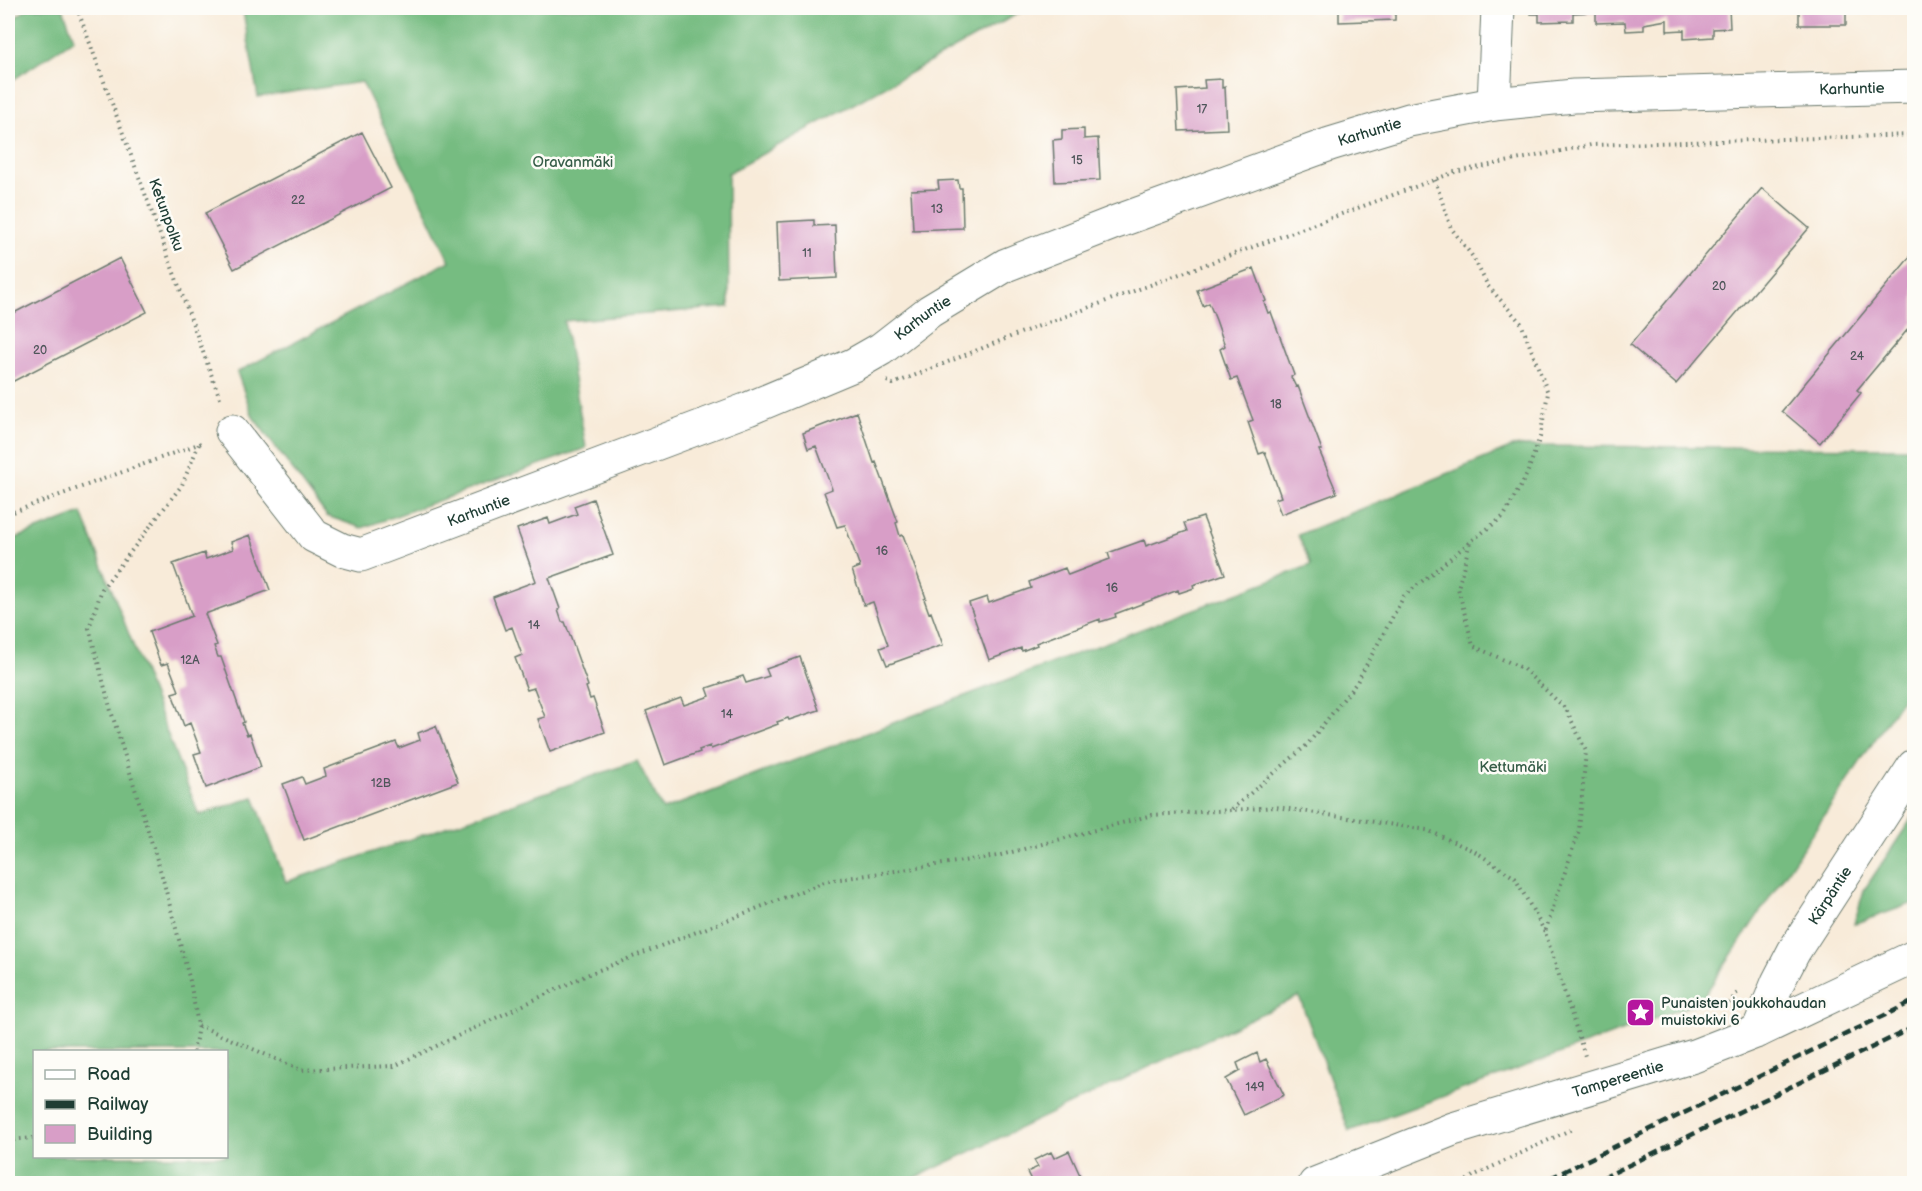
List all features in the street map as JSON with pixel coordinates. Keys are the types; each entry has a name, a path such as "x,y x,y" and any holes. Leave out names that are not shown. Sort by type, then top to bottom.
{"street":[{"path":"1494,104 1498,8"},
{"name":"Karhuntie","path":"232,431 314,536 342,550 361,555 748,409 853,365 881,349 930,311 1006,265 1330,144 1409,120 1494,104 1574,96 1914,87"},
{"name":"Kärpäntie","path":"1758,1031 1778,982 1794,951 1914,766"},
{"name":"Tampereentie","path":"1315,1184 1453,1130 1694,1056 1758,1031 1914,957"}],"path":[{"name":"Ketunpolku","path":"77,8 232,431"},
{"path":"853,365 893,384 1026,331 1455,172 1591,145 1914,135"},
{"path":"1232,810 1307,745 1357,682 1404,596 1504,516 1527,474 1540,437 1548,393 1521,322 1488,286 1473,257 1451,228 1435,180"},
{"path":"8,514 232,431"},
{"path":"194,1050 198,1025 190,981 162,876 111,711 89,628 102,589 182,485 200,443"},
{"path":"1470,542 1458,588 1473,646 1522,668 1566,709 1586,751 1579,830 1545,932"},
{"path":"198,1025 301,1070 394,1066 589,974 827,881 997,856 1152,815 1276,807 1427,830 1476,852 1515,878 1545,932 1587,1062"},
{"path":"8,1140 33,1138"},
{"path":"1462,1184 1491,1168"}],"green space":[{"path":"29,8 63,8 74,39 8,83 8,22"},
{"name":"Oravanmäki","path":"246,8 1028,8 728,173 729,307 564,321 586,448 362,528 327,516 253,417 237,372 450,261 362,82 258,97 243,11"},
{"name":"Kettumäki","path":"1515,446 1914,448 1914,681 1700,1002 1349,1131 1299,996 904,1183 8,1183 8,541 82,513 199,815 254,797 286,882 637,761 663,810 1311,565 1298,535"},
{"path":"1914,815 1914,903 1854,924 1864,890"}],"building":[{"path":"1339,8 1395,8 1395,20 1339,22"},
{"path":"1531,8 1729,8 1730,28 1713,29 1713,37 1684,39 1684,30 1667,31 1667,20 1644,24 1644,30 1626,31 1625,22 1596,23 1596,12 1573,13 1573,21 1539,22 1539,14 1531,14"},
{"path":"1799,8 1846,8 1846,25 1799,25"},
{"path":"1222,79 1222,88 1225,87 1227,129 1179,131 1177,90 1205,88 1204,80"},
{"path":"1084,129 1084,139 1098,138 1100,180 1055,182 1053,140 1062,139 1062,130"},
{"path":"362,132 391,188 234,269 205,213"},
{"path":"958,180 959,188 962,188 963,228 913,230 911,190 939,189 938,181"},
{"path":"1762,188 1809,228 1676,384 1630,345"},
{"path":"814,220 814,226 835,225 837,278 779,281 777,222"},
{"path":"1914,252 1914,322 1857,390 1861,393 1820,443 1782,411"},
{"path":"120,258 147,312 8,384 8,316"},
{"path":"1254,268 1268,313 1271,312 1294,375 1291,377 1296,387 1298,386 1322,450 1319,450 1337,493 1281,514 1275,499 1281,497 1265,452 1259,454 1248,422 1253,420 1237,378 1231,380 1220,349 1225,346 1216,320 1209,303 1203,306 1197,290"},
{"path":"857,412 874,463 876,462 898,522 896,523 900,536 903,535 926,598 924,599 929,613 931,612 943,645 887,665 880,648 888,645 873,602 864,605 852,570 860,567 845,525 837,527 824,492 832,489 816,446 808,449 803,433"},
{"path":"593,499 613,555 549,578 562,622 565,622 588,686 586,687 590,699 593,698 605,732 550,752 538,719 545,717 534,688 527,690 515,658 522,655 512,627 505,630 493,597 536,581 517,529 548,518 550,524 577,514 574,506"},
{"path":"1203,517 1225,574 1193,585 1194,588 1179,593 1178,590 1115,614 1116,617 1100,622 1100,619 1036,643 1037,645 1022,651 1021,648 989,660 969,603 987,597 989,603 1031,588 1029,582 1065,568 1068,575 1110,559 1108,553 1144,540 1146,546 1187,531 1184,523"},
{"path":"250,535 270,590 205,614 217,645 214,646 218,657 221,657 244,722 242,723 247,735 250,734 261,767 206,788 194,754 201,752 190,723 184,726 172,693 179,691 168,663 161,665 149,632 192,616 173,564 204,553 206,559 233,549 231,542"},
{"path":"800,657 819,710 789,720 788,718 777,722 778,724 711,749 710,746 665,765 646,711 681,698 684,705 710,696 707,688 743,676 746,683 769,676 766,669"},
{"path":"436,726 458,782 304,840 283,784 302,777 305,784 326,776 324,769 396,742 399,748 420,740 418,733"},
{"path":"1257,1053 1260,1062 1266,1059 1284,1095 1244,1115 1226,1079 1240,1071 1237,1063"},
{"path":"1069,1151 1084,1184 1033,1184 1027,1172 1038,1167 1034,1160 1051,1152 1054,1158"}],"railway":[{"path":"1538,1184 1914,1001"},
{"path":"1590,1184 1914,1027"}],"place":[{"name":"Punaisten joukkohaudan muistokivi 6","path":"1640,1012"}]}
